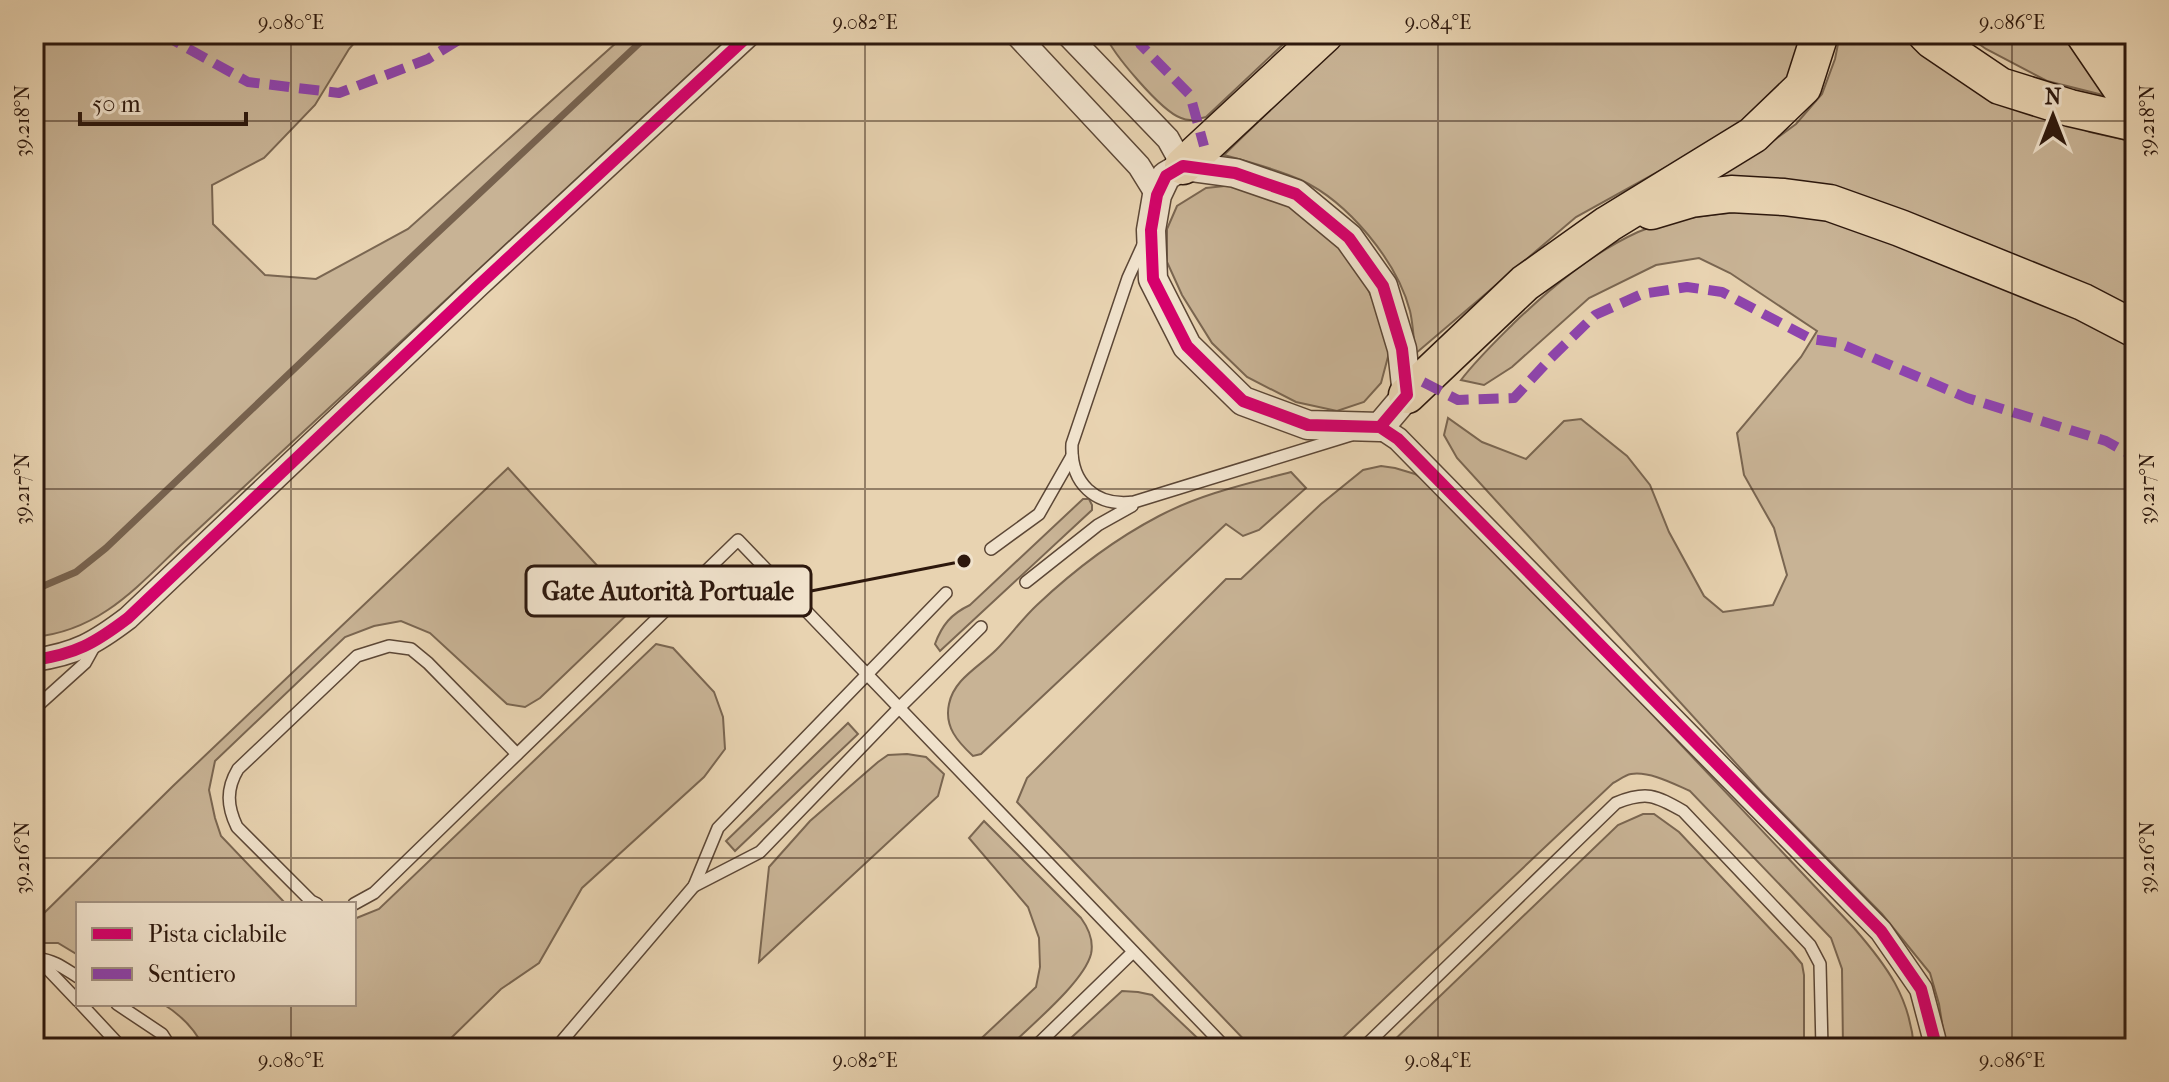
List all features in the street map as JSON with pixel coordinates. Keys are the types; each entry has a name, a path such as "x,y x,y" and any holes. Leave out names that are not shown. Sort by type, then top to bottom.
{"highway":[{"path":"1183,166 1325,34"},
{"path":"1407,395 1525,283 1608,224 1753,135 1803,87 1820,34"},
{"path":"1926,34 2000,86 2070,108 2135,123"},
{"path":"2084,34 2135,109"},
{"path":"2123,34 2135,52"},
{"path":"1608,224 1691,199 1731,194 1830,203 2083,302 2135,329"}],"street":[{"path":"34,660 60,656 97,641 128,618 478,286 750,34"},
{"path":"1016,34 1139,166 1157,195"},
{"path":"1067,34 1168,139 1183,166"},
{"path":"1380,427 1407,395 1402,349 1383,286 1349,238 1296,194 1235,173 1183,166 1166,176 1157,195 1151,230 1153,279 1187,346 1243,401 1308,425 1380,427 1398,439 1881,931 1921,989 1934,1038 1933,1048"}],"lane":[{"path":"991,549 1039,514 1072,456 1076,433 1128,278 1151,230"},
{"path":"1072,456 1076,474 1086,489 1097,497 1122,503 1380,427"},
{"path":"1026,582 1098,525 1143,499"},
{"path":"356,903 374,893 738,540 1226,1048"},
{"path":"556,1048 694,886 718,828 946,593"},
{"path":"694,886 760,852 981,627"},
{"path":"34,709 85,663 97,641"},
{"path":"313,902 237,827 229,811 231,781 238,769 357,656 389,646 411,649 517,754"},
{"path":"1363,1048 1616,803 1646,795 1664,800 1683,811 1810,945 1820,964 1822,1048"},
{"path":"1034,1048 1133,952"},
{"path":"36,959 48,959 76,976"},
{"path":"36,959 76,1000"},
{"path":"82,1006 122,1048"},
{"path":"120,1006 162,1034 171,1048"}],"shaded area":[{"path":"34,34 362,34 349,49 315,105 264,158 212,185 213,224 265,275 316,279 408,229 626,34 733,34 132,592 97,617 78,626 34,637"},
{"path":"1105,34 1294,34 1206,117 1190,120 1172,113 1150,93 1117,54"},
{"path":"1348,34 1811,34 1796,76 1759,116 1576,217 1415,354 1411,316 1404,292 1382,253 1353,218 1319,190 1301,180 1224,155"},
{"path":"1840,34 1909,34 2006,100 2090,132 2135,142 2135,313 2000,251 1695,184 1765,147 1796,124 1822,94"},
{"path":"1965,34 2069,34 2107,96 2047,81 1986,49"},
{"path":"1234,185 1264,193 1298,211 1336,242 1363,278 1380,316 1389,353 1381,383 1364,402 1337,411 1296,402 1247,377 1212,343 1182,295 1167,262 1167,229 1177,206 1206,188"},
{"path":"1746,211 1790,212 1832,222 2075,317 2135,347 2135,1048 1946,1048 1930,973 1882,914 1763,793 1457,458 1444,435 1448,418 1482,442 1526,459 1564,421 1581,419 1627,456 1650,485 1669,532 1704,596 1723,612 1773,605 1787,575 1774,528 1744,475 1737,433 1801,357 1817,331 1730,273 1699,258 1656,265 1589,298 1512,367 1484,385 1461,380 1529,309 1572,272 1604,250 1638,232 1664,223"},
{"path":"1381,466 1415,474 1430,484 1496,549 1854,928 1895,983 1908,1013 1914,1048 1843,1048 1842,969 1831,938 1690,791 1654,776 1631,774 1613,783 1332,1048 1252,1048 1017,802 1027,778 1226,579 1241,579 1321,504 1363,470"},
{"path":"508,468 635,607 540,698 525,707 507,704 430,633 401,621 374,626 345,637 215,761 209,790 221,836 284,902 76,902 76,954 58,943 34,943 34,923 173,786"},
{"path":"1291,472 1306,488 1259,530 1243,536 1226,524 981,754 973,756 957,739 950,727 948,712 956,687 996,650 1037,605 1080,568 1126,535 1175,508 1224,490"},
{"path":"1083,499 1089,499 1092,510 940,651 935,644 948,621 970,605"},
{"path":"656,644 673,648 714,692 723,717 725,749 704,777 582,888 539,963 501,989 441,1048 204,1048 187,1023 166,1006 356,1006 356,918 379,909"},
{"path":"848,723 858,734 735,851 726,841"},
{"path":"888,755 926,757 944,774 938,796 759,962 769,867 810,821 878,762"},
{"path":"1643,814 1654,814 1679,832 1802,964 1804,1048 1386,1048 1618,825"},
{"path":"984,821 1081,918 1092,944 1091,954 1078,977 1008,1048 971,1048 1036,987 1040,967 1039,938 1028,907 969,838"},
{"path":"1122,991 1152,995 1208,1048 1060,1048"}],"waterway":[{"path":"34,590 76,572 106,548 649,34"}],"marked path":[{"path":"162,34 248,82 339,93 428,59 468,34"},
{"path":"1142,34 1140,44 1190,95 1204,146"},
{"path":"1423,382 1458,400 1514,398 1595,315 1642,294 1687,287 1722,292 1811,339 1839,343 1967,398 2106,441 2135,460"}],"cycle path":[{"path":"34,660 84,646 128,618 478,286 750,34"},
{"path":"1380,427 1407,395 1402,349 1383,286 1349,238 1296,194 1235,173 1183,166 1166,176 1157,195 1151,230 1153,279 1187,346 1243,401 1308,425 1380,427 1398,439 1881,931 1921,989 1934,1038 1933,1048"}],"place":[{"name":"Gate Autorità Portuale","path":"964,561"}]}
